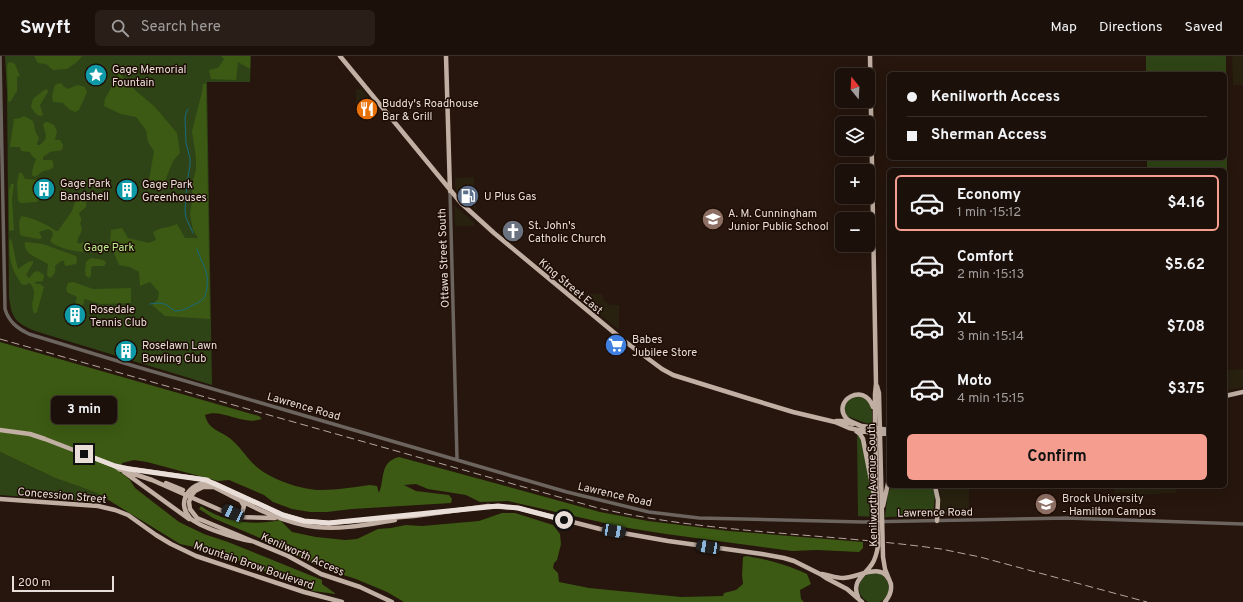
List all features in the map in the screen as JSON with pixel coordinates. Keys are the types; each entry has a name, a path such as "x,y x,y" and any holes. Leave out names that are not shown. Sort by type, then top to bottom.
{"main road":[{"name":"King Street East","path":"340,56 461,203 505,242 623,340 666,372 779,407 835,422 849,428 887,432"},
{"name":"Ottawa Street South","path":"446,56 450,191"},
{"name":"Kenilworth Avenue South","path":"862,602 857,595 856,587 858,581 872,565 877,553 876,384 870,56"},
{"name":"Kenilworth Avenue South","path":"876,384 879,393 882,556 891,584"},
{"path":"1227,396 1243,392"},
{"path":"863,427 845,417 843,406 845,400 853,395 862,395 869,399 875,411"},
{"name":"King Street East","path":"835,422 842,421 871,431"},
{"path":"849,428 858,432 863,439 877,511"},
{"path":"0,430 30,434 45,439 158,483 236,517 272,517 316,527 335,528 371,524 414,516"},
{"path":"117,467 214,482 283,515 304,521 329,523 414,516 488,506 518,508 600,529 676,542 773,555 794,561 820,574 847,589 862,602"},
{"path":"117,467 190,520 205,527"},
{"path":"129,469 164,482 237,515 242,513 244,509 244,504 240,500"},
{"path":"188,500 196,484 202,482 214,482"},
{"path":"192,491 210,486 285,520"},
{"path":"881,515 888,488"},
{"path":"935,488 938,500 937,521"},
{"name":"Concession Street","path":"0,499 98,506 122,512"},
{"name":"Kenilworth Access","path":"188,500 185,507 189,516 205,527 240,539 251,541"},
{"name":"Kenilworth Access","path":"188,500 190,509 197,518 288,556 321,574 360,587 392,602"},
{"name":"Mountain Brow Boulevard","path":"122,512 156,535 196,556 304,592 342,602"},
{"path":"820,574 841,578 854,578 872,571 880,572 887,577 891,584 891,592 885,602"}],"street":[{"path":"0,56 0,82"},
{"name":"Lawrence Road","path":"0,82 5,309 10,320 18,328 29,334 116,361 586,497 656,513 699,518 868,522 1074,518 1243,524"},
{"name":"Ottawa Street South","path":"450,191 457,460"}],"shaded area":[{"path":"1232,56 1243,56 1243,85 1233,85"},
{"path":"362,89 381,112 356,113 356,90"},
{"path":"474,177 476,210 457,193 455,187 455,178"},
{"path":"454,205 474,222 474,226 455,226"},
{"path":"584,294 602,294 604,300 610,305 619,305 619,330 584,302"},
{"path":"1243,369 1243,387 1227,391 1227,370"},
{"path":"940,488 969,488 969,517 940,515"},
{"path":"1114,488 1176,488 1176,493 1136,495 1122,492 1114,494"}],"green space":[{"name":"Gage Park","path":"5,56 251,56 250,82 207,82 212,385 35,331 23,325 15,318 11,309 9,296 7,92"},
{"path":"34,56 82,56 77,62 67,69 53,70 46,64 38,63"},
{"path":"221,56 250,56 250,69 238,62 236,80 211,79 209,70 218,68 224,59"},
{"path":"1146,56 1226,56 1226,72 1146,72"},
{"path":"11,62 15,64 20,76 17,77 17,91 10,102 8,101 7,67 8,63"},
{"path":"119,73 135,90 155,107 177,133 180,153 173,161 165,181 149,180 154,151 148,142 146,130 136,117 121,114 104,106 105,99"},
{"path":"60,83 68,89 77,85 85,87 87,92 79,110 75,112 63,103 53,102 52,96 55,85"},
{"path":"203,84 206,84 210,319 165,316 152,305 158,299 159,292 150,282 140,286 139,272 130,267 119,265 110,244 111,230 122,228 128,238 149,243 156,240 153,232 177,224 185,238 198,238 193,230 190,214 192,184 196,170 196,158 192,131"},
{"path":"47,89 48,92 40,105 43,115 40,116 36,114 31,107 33,99"},
{"path":"24,116 33,121 39,138 37,145 40,145 45,140 46,135 43,125 45,122 48,122 54,125 57,131 55,140 60,140 63,145 62,150 50,152 43,157 43,160 52,160 53,167 43,171 35,177 32,173 36,159 30,152 21,151 20,147 10,147 14,119"},
{"path":"1147,160 1227,160 1227,168 1147,168"},
{"path":"19,173 22,173 25,179 39,180 41,183 36,192 39,198 37,202 21,203 18,201 17,184"},
{"path":"11,184 14,184 12,199 14,230 11,231 9,230 9,190"},
{"path":"79,197 83,197 86,202 86,207 79,213 82,231 77,242 80,244 83,242 86,246 86,249 82,252 57,246 50,241 53,235 52,231 48,229 39,232 42,238 39,239 22,236 20,234 19,222 21,216 35,220 58,231 72,211 75,202"},
{"path":"10,239 18,269 28,262 33,261 26,275 29,278 34,272 38,271 44,275 43,281 35,282 36,284 40,284 44,287 36,313 34,313 32,305 34,295 33,287 30,283 25,285 21,284 13,270 9,247"},
{"path":"25,242 43,244 76,256 76,264 65,266 64,261 61,261 55,266 55,273 50,278 47,275 48,264 32,256 26,250"},
{"path":"91,258 104,260 106,263 104,266 92,266 91,275 89,278 86,276 85,270 86,262"},
{"path":"73,282 93,289 131,288 131,303 101,304 84,299 84,303 79,309 77,309 75,304 77,297 67,292 66,288 68,283"},
{"path":"0,342 259,416 262,419 255,421 212,413 205,415 207,421 213,428 229,437 258,468 280,480 313,490 339,489 370,485 377,486 379,493 385,467 393,459 399,457 600,512 648,521 729,531 863,542 863,548 859,552 817,550 792,551 666,534 622,527 508,501 480,502 466,495 428,489 416,484 404,485 416,491 449,495 452,499 451,503 310,512 292,509 273,502 264,495 229,480 218,481 147,462 134,460 122,463 120,472 130,480 135,488 179,522 204,534 228,542 322,580 322,584 336,594 313,591 232,558 180,544 97,493 55,478 0,452"},
{"path":"859,396 864,398 870,404 872,411 872,424 850,417 848,418 845,411 845,406 850,398"},
{"path":"857,434 862,440 874,508 874,517 858,516"},
{"path":"0,452 55,478 97,493 107,500 103,503 0,495"},
{"path":"891,488 933,488 935,495 933,516 885,517 888,493"},
{"path":"201,506 219,516 228,519 260,523 280,520 292,532 316,537 345,540 357,539 378,529 406,525 422,526 479,521 502,513 515,513 553,525 560,534 561,544 557,560 554,563 553,568 558,573 559,582 589,588 681,597 723,596 724,593 736,590 743,584 743,557 746,556 777,563 807,574 811,584 800,590 801,599 804,602 404,602 387,592 311,563 286,549 213,518 199,509"},
{"path":"874,573 885,577 889,588 885,599 874,603 863,599 859,588 863,577"}],"waterway":[{"path":"188,109 185,118 186,143 190,158 190,165 185,210 186,218 193,233"},
{"path":"150,304 164,304 173,310 178,311 200,302 203,299 206,294 207,276 197,249"}],"railway":[{"path":"0,339 598,508 641,517 683,523 941,549 980,557 1147,602"}],"place":[{"name":"Gage Memorial Fountain","path":"96,75"},
{"name":"Buddy's Roadhouse Bar & Grill","path":"367,109"},
{"name":"Gage Park Bandshell","path":"44,189"},
{"name":"Gage Park Greenhouses","path":"127,190"},
{"name":"U Plus Gas","path":"468,196"},
{"name":"A. M. Cunningham Junior Public School","path":"713,219"},
{"name":"St. John's Catholic Church","path":"513,231"},
{"name":"Rosedale Tennis Club","path":"75,315"},
{"name":"Babes Jubilee Store","path":"616,345"},
{"name":"Roselawn Lawn Bowling Club","path":"126,351"},
{"name":"Brock University - Hamilton Campus","path":"1046,504"}],"route":[{"path":"84,454 115,466 129,469 206,480 283,515 314,523 344,522 411,515 414,516 488,506 518,508 564,520"}]}
